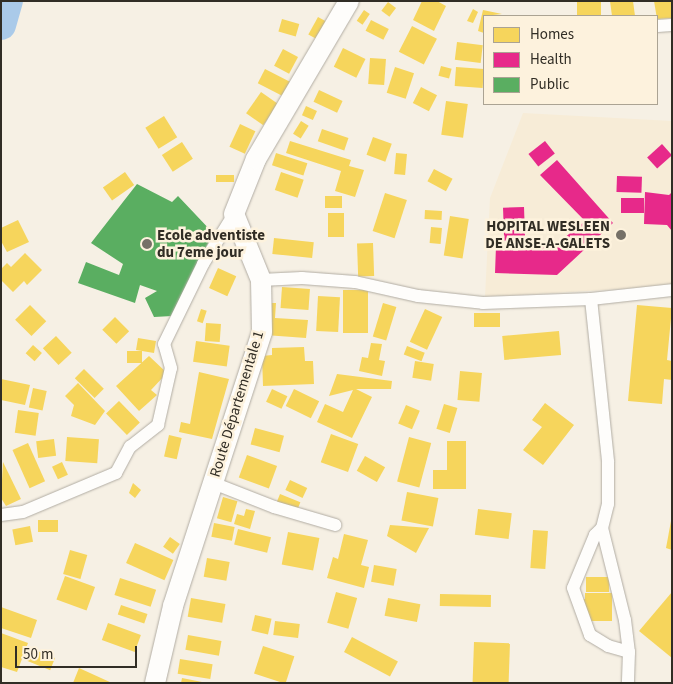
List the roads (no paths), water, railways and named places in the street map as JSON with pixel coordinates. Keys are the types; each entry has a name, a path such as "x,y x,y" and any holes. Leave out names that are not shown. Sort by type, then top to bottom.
{"main road":[{"path":"234,214 256,159 349,1"},
{"name":"Route Départementale 1","path":"155,683 173,606 262,332 261,280 234,214"}],"street":[{"path":"658,26 672,25"},
{"path":"1,514 23,512 116,472 130,447 158,425 171,368 164,344 203,264 234,214"},
{"path":"261,280 302,278 355,282 418,296 483,303 591,299 672,290"},
{"path":"591,299 608,462 608,504 602,528 592,543 573,588 590,635 608,646 629,652"},
{"path":"213,483 274,507 335,525"},
{"path":"602,528 605,549 617,581 629,652 628,683"}],"waterway":[{"path":"1,25 8,1"}],"place":[{"name":"HOPITAL WESLEEN DE ANSE-A-GALETS","path":"621,235"},
{"name":"Ecole adventiste du 7eme jour","path":"147,244"}]}
